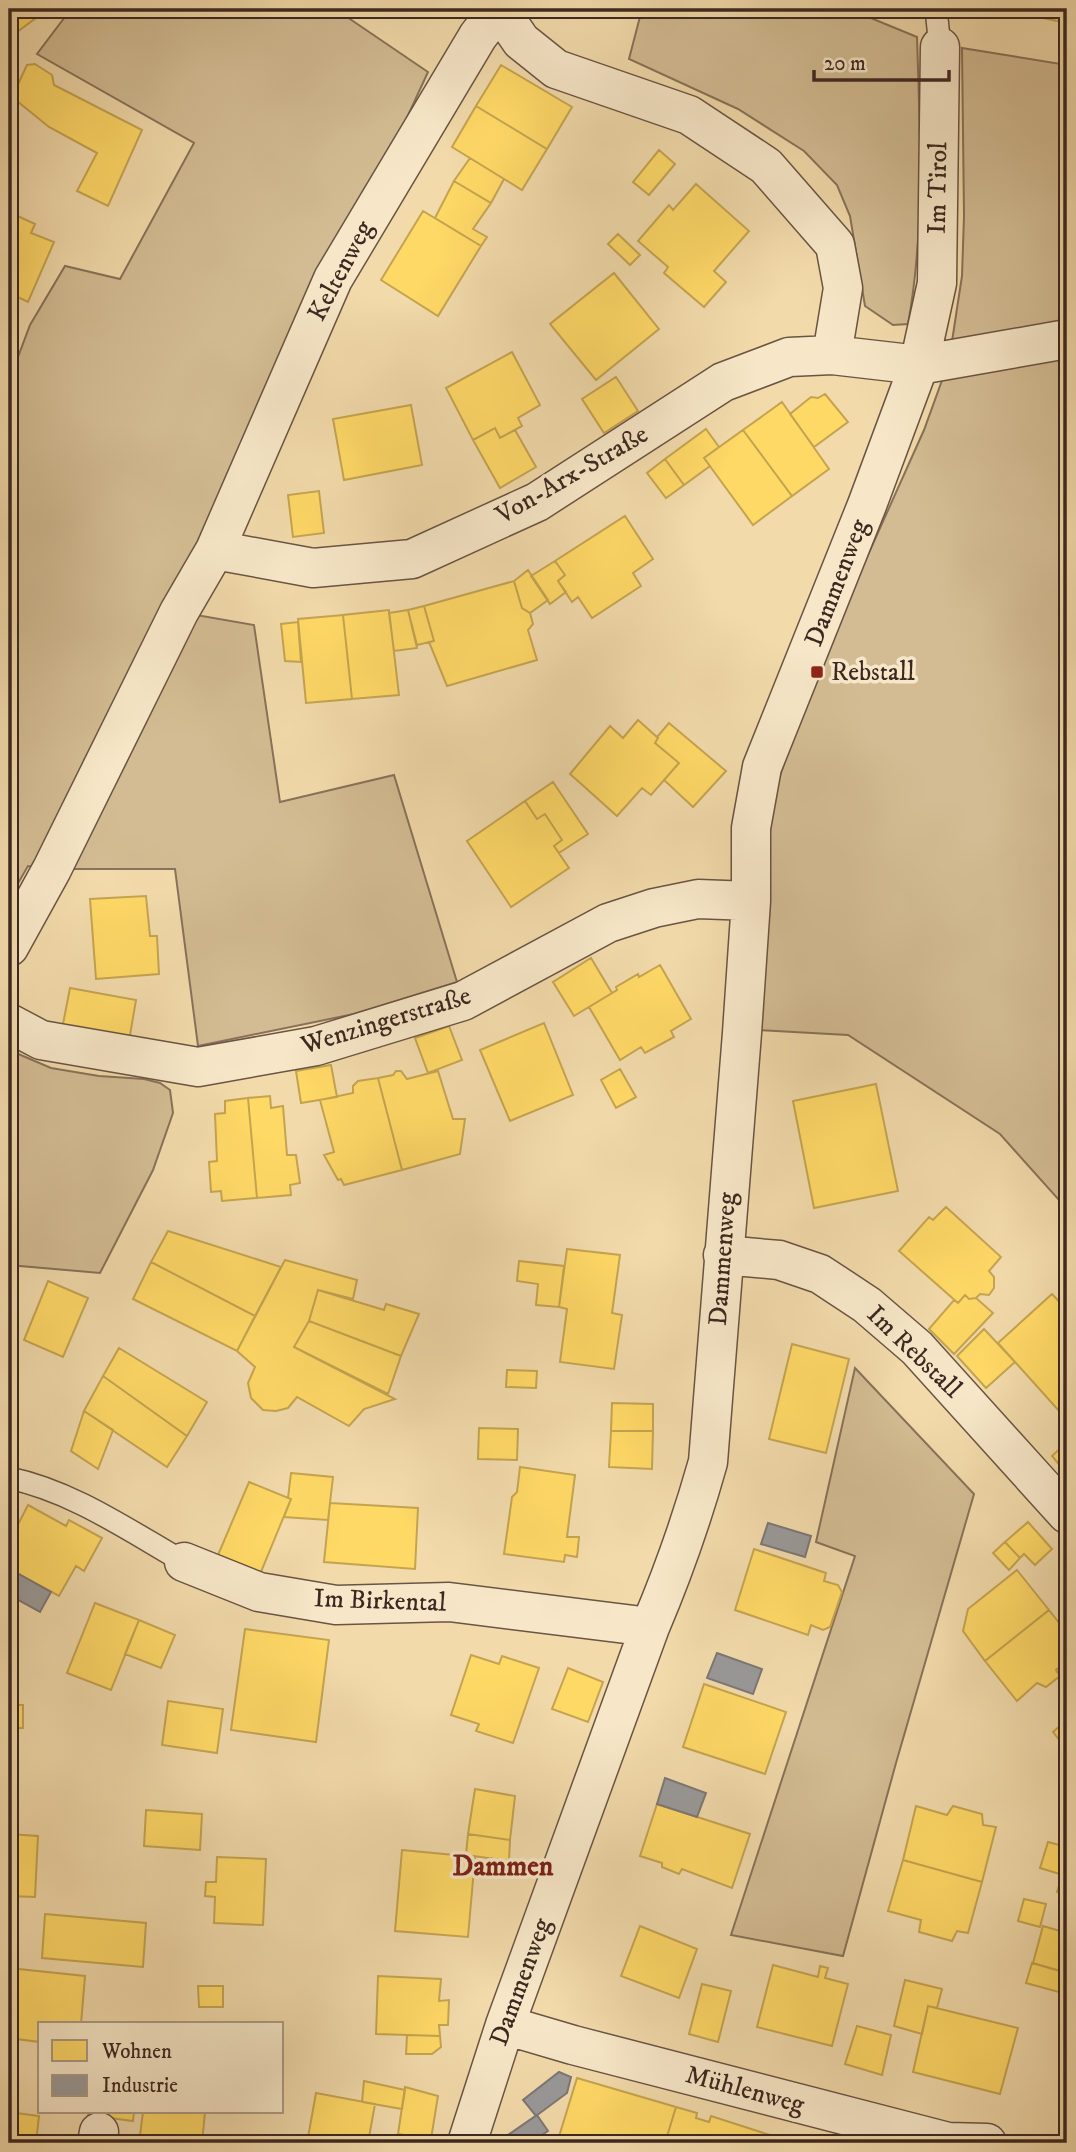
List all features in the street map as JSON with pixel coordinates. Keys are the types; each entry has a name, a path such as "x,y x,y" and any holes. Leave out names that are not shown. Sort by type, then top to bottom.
{"street":[{"name":"Keltenweg","path":"215,550 333,279 478,36 499,9 520,41 556,69 688,115 766,166 835,245 843,288 831,355"},
{"name":"Im Tirol","path":"919,365 937,283 940,47"},
{"name":"Von-Arx-Straße","path":"215,550 313,568 412,559 537,502 723,382 789,357 831,355 919,365 1067,339"},
{"name":"Dammenweg","path":"467,2143 505,2025 690,1524 708,1462 751,901 751,828 762,767 858,529 919,365"},
{"path":"9,947 52,869 179,612 215,550"},
{"name":"Wenzingerstraße","path":"9,1023 41,1040 198,1067 316,1046 463,1001 608,923 654,908 698,900 751,901"},
{"name":"Im Rebstall","path":"723,1255 779,1260 820,1274 867,1305 917,1348 1067,1514"},
{"name":"Im Birkental","path":"184,1562 258,1591 336,1605 449,1602 650,1627"},
{"name":"Mühlenweg","path":"505,2025 948,2142 987,2143"}],"lane":[{"name":"Im Tirol","path":"936,9 940,47"},
{"name":"Im Birkental","path":"9,1478 36,1483 91,1508 184,1562"}],"shaded area":[{"path":"71,9 351,9 347,17 428,72 179,612 254,625 280,802 394,775 457,982 354,1014 198,1046 175,869 52,869 28,866 9,899 9,381 30,325 65,266 120,279 194,143 37,54"},
{"path":"642,9 849,9 917,37 919,218 908,324 893,325 865,306 850,216 837,185 804,151 738,109 629,59"},
{"path":"962,48 1067,65 1067,1209 1000,1134 848,1035 759,1030 762,897 775,791 811,682 924,430 949,361 962,276"},
{"path":"9,1050 51,1068 99,1076 144,1079 160,1083 170,1090 173,1113 153,1170 100,1273 9,1265"},
{"path":"855,1368 974,1494 843,1956 731,1935 855,1556 816,1542"}],"building: Wohnen":[{"path":"9,9 48,9 9,38"},
{"path":"1004,9 1067,9 1067,23 1004,10"},
{"path":"35,64 52,75 54,85 142,130 108,206 77,191 97,153 49,127 12,97 27,65"},
{"path":"501,65 572,107 547,149 476,106"},
{"path":"476,106 547,149 522,190 452,147"},
{"path":"659,150 675,164 649,195 633,182"},
{"path":"470,158 504,179 491,203 454,181"},
{"path":"454,181 491,203 473,229 487,237 481,246 435,218"},
{"path":"696,184 749,231 714,271 726,282 704,307 664,273 668,267 638,241 669,205 673,210"},
{"path":"423,211 481,246 438,316 381,280"},
{"path":"9,212 35,224 31,233 54,242 28,302 9,293"},
{"path":"618,234 640,255 630,265 608,244"},
{"path":"614,273 659,329 596,380 550,324"},
{"path":"512,352 540,405 518,418 522,426 500,438 495,428 473,440 446,388"},
{"path":"616,377 638,411 604,433 582,399"},
{"path":"825,394 848,422 814,447 790,414 811,397 818,398"},
{"path":"782,402 829,469 792,496 743,430"},
{"path":"411,405 422,465 344,480 333,419"},
{"path":"495,428 500,438 515,430 536,467 500,488 473,440"},
{"path":"706,429 719,447 704,458 710,466 684,485 665,459"},
{"path":"743,430 792,496 753,525 704,458"},
{"path":"665,459 684,485 666,498 647,473"},
{"path":"319,491 324,533 293,537 288,495"},
{"path":"625,516 653,559 633,573 641,586 592,618 578,597 572,602 558,581 565,575 555,561"},
{"path":"555,561 565,575 558,581 566,592 550,604 531,576"},
{"path":"528,570 548,600 530,613 522,608 514,581"},
{"path":"514,581 522,608 530,613 533,624 528,630 537,660 447,686 429,642 434,641 424,606"},
{"path":"424,606 434,641 417,645 408,610"},
{"path":"389,610 399,695 352,699 343,615"},
{"path":"408,610 417,648 394,651 389,613"},
{"path":"343,615 352,699 306,703 298,619"},
{"path":"298,622 301,662 285,661 281,624"},
{"path":"638,720 658,738 655,743 679,763 651,795 642,788 617,816 570,774 610,726 623,738"},
{"path":"669,723 726,771 693,807 664,780 679,763 655,743"},
{"path":"553,782 588,834 559,853 554,846 562,840 545,814 537,819 525,801"},
{"path":"525,801 537,819 545,814 562,840 554,846 569,868 511,907 467,841"},
{"path":"146,896 150,936 157,936 159,974 96,979 90,899"},
{"path":"591,958 612,993 574,1016 553,982"},
{"path":"660,965 691,1019 671,1031 674,1037 645,1053 641,1047 620,1060 589,1007 617,990 616,987"},
{"path":"70,988 136,1000 129,1041 62,1029"},
{"path":"544,1023 573,1095 510,1121 480,1050"},
{"path":"449,1026 462,1060 428,1073 415,1038"},
{"path":"331,1065 337,1097 301,1103 296,1071"},
{"path":"620,1069 636,1097 616,1108 601,1080"},
{"path":"396,1071 401,1071 407,1079 438,1071 453,1119 465,1119 460,1154 402,1170 378,1078 393,1075"},
{"path":"378,1078 402,1170 344,1185 341,1179 338,1180 324,1155 334,1152 320,1100 353,1093 353,1086 358,1081"},
{"path":"876,1084 898,1191 814,1208 793,1101"},
{"path":"270,1096 271,1108 283,1106 287,1155 296,1155 300,1183 290,1185 291,1195 257,1198 248,1098"},
{"path":"248,1098 257,1198 222,1201 221,1191 211,1192 209,1162 217,1161 215,1114 225,1113 225,1101"},
{"path":"946,1207 1001,1257 989,1271 994,1277 994,1288 989,1295 980,1294 969,1299 965,1295 958,1303 899,1251 929,1217 933,1220"},
{"path":"168,1231 281,1267 255,1316 151,1262"},
{"path":"567,1249 620,1255 612,1313 622,1315 614,1369 560,1362 567,1309 559,1307"},
{"path":"285,1260 357,1280 353,1299 318,1290 309,1321 294,1347 395,1399 364,1409 349,1426 297,1397 288,1408 276,1411 263,1410 251,1398 248,1383 255,1367 237,1351"},
{"path":"519,1261 564,1266 559,1307 536,1305 538,1284 517,1281"},
{"path":"151,1262 255,1316 237,1351 133,1299"},
{"path":"48,1281 88,1298 63,1357 24,1340"},
{"path":"318,1290 384,1310 386,1304 419,1314 401,1356 309,1321"},
{"path":"1052,1294 1067,1310 1067,1404 1060,1412 998,1343"},
{"path":"965,1295 969,1299 976,1298 993,1313 954,1354 929,1329 954,1300 958,1303"},
{"path":"309,1321 401,1356 388,1394 294,1347"},
{"path":"984,1329 1015,1362 986,1388 957,1356"},
{"path":"792,1344 849,1359 826,1453 769,1439"},
{"path":"119,1348 207,1402 187,1436 103,1376"},
{"path":"507,1370 537,1371 536,1388 506,1387"},
{"path":"103,1376 187,1436 167,1467 84,1411"},
{"path":"612,1403 653,1404 653,1431 611,1431"},
{"path":"84,1411 113,1430 98,1469 71,1451"},
{"path":"479,1428 518,1429 517,1460 478,1459"},
{"path":"611,1431 653,1431 652,1469 609,1467"},
{"path":"1067,1442 1067,1474 1052,1456"},
{"path":"520,1467 575,1475 567,1537 579,1537 577,1557 565,1555 564,1562 504,1554 512,1497 517,1492"},
{"path":"291,1473 333,1477 328,1520 284,1517 291,1499 288,1498"},
{"path":"249,1482 291,1499 261,1572 218,1555"},
{"path":"330,1503 418,1508 415,1569 324,1562"},
{"path":"28,1505 66,1526 69,1520 102,1538 84,1571 76,1566 59,1596 9,1569 9,1542"},
{"path":"1028,1522 1052,1549 1035,1565 1024,1554 1020,1558 1005,1542"},
{"path":"1005,1542 1020,1558 1009,1570 993,1553"},
{"path":"754,1549 826,1573 824,1581 838,1585 842,1592 830,1627 823,1630 811,1625 808,1635 735,1610"},
{"path":"1017,1570 1049,1610 985,1661 963,1631 968,1609"},
{"path":"95,1603 139,1620 111,1690 67,1673"},
{"path":"1049,1610 1067,1633 1067,1661 1056,1670 1060,1676 1046,1687 1037,1683 1017,1701 985,1661"},
{"path":"139,1620 175,1635 161,1668 125,1654"},
{"path":"245,1629 329,1640 316,1742 231,1730"},
{"path":"471,1655 499,1664 502,1656 539,1668 513,1743 476,1731 479,1724 451,1715"},
{"path":"568,1668 603,1682 588,1722 552,1709"},
{"path":"704,1684 786,1712 765,1774 683,1747"},
{"path":"168,1701 223,1709 217,1753 162,1745"},
{"path":"9,1705 23,1705 23,1728 9,1728"},
{"path":"1067,1720 1067,1750 1053,1732"},
{"path":"475,1789 515,1796 510,1840 468,1834"},
{"path":"657,1804 750,1834 732,1888 682,1869 679,1874 662,1867 662,1863 640,1856"},
{"path":"916,1806 947,1815 953,1806 982,1814 983,1825 996,1827 982,1882 903,1860"},
{"path":"146,1810 202,1814 200,1850 144,1846"},
{"path":"9,1834 38,1836 35,1897 9,1896"},
{"path":"468,1834 510,1840 509,1861 466,1855"},
{"path":"1048,1842 1067,1847 1063,1875 1040,1868"},
{"path":"402,1850 475,1857 468,1937 395,1931"},
{"path":"217,1857 266,1859 263,1925 214,1923 215,1897 205,1896 206,1882 216,1882"},
{"path":"903,1860 982,1882 968,1933 957,1931 952,1941 919,1932 921,1920 888,1911"},
{"path":"1067,1861 1067,1896 1057,1892"},
{"path":"1024,1899 1046,1904 1040,1927 1018,1921"},
{"path":"45,1914 146,1923 143,1967 42,1958"},
{"path":"640,1926 697,1949 679,1998 621,1976"},
{"path":"1043,1926 1067,1933 1067,1973 1033,1963"},
{"path":"1032,1963 1067,1973 1066,1994 1026,1983"},
{"path":"773,1965 818,1977 820,1966 828,1968 825,1978 848,1984 832,2046 757,2027"},
{"path":"9,1968 85,1976 81,2022 38,2022 38,2042 9,2038"},
{"path":"378,1976 441,1979 439,2001 449,2000 448,2025 439,2025 440,2036 376,2034"},
{"path":"905,1980 942,1989 937,2008 928,2006 922,2034 894,2026"},
{"path":"702,1984 731,1991 718,2042 689,2034"},
{"path":"198,1986 223,1986 223,2007 199,2007"},
{"path":"928,2006 1018,2028 1000,2094 913,2072"},
{"path":"857,2026 891,2035 882,2075 845,2064"},
{"path":"407,2035 440,2036 441,2047 432,2054 406,2054"},
{"path":"577,2078 676,2107 665,2143 557,2143"},
{"path":"364,2081 405,2090 402,2109 362,2102"},
{"path":"405,2087 438,2096 431,2139 398,2134"},
{"path":"316,2093 375,2104 368,2143 307,2143"},
{"path":"676,2107 697,2113 696,2118 709,2122 711,2116 773,2136 771,2143 665,2143"},
{"path":"9,2112 39,2116 36,2143 9,2143"},
{"path":"88,2114 134,2114 133,2121"},
{"path":"143,2114 205,2114 202,2143 139,2143"}],"building: Industrie":[{"path":"768,1523 811,1536 805,1557 761,1544"},
{"path":"17,1573 51,1592 40,1612 9,1595"},
{"path":"717,1653 762,1669 753,1694 707,1678"},
{"path":"665,1778 706,1793 697,1817 657,1804"},
{"path":"559,2072 571,2077 567,2093 536,2116 523,2100"},
{"path":"537,2115 548,2131 529,2143 510,2143 505,2137"}],"place":[{"name":"Rebstall","path":"817,672"}],"district":[{"name":"Dammen","path":"503,1866"}]}
